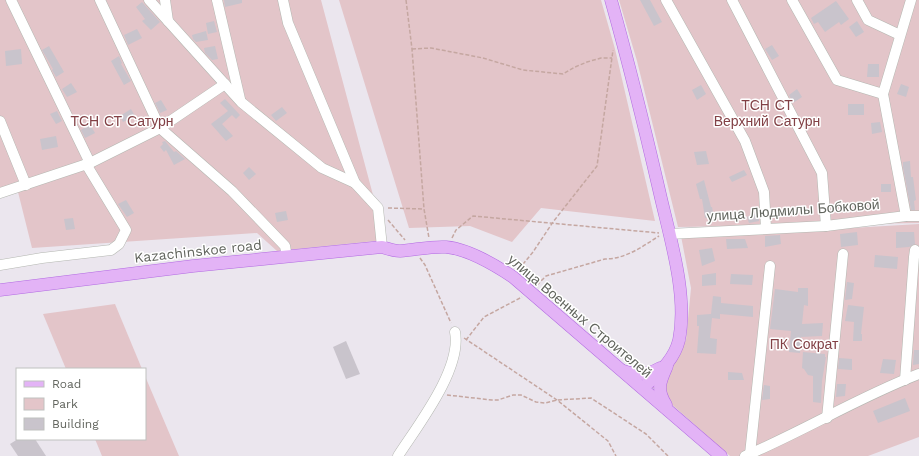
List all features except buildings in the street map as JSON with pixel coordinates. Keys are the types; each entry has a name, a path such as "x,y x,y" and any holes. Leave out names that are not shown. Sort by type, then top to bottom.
{"main road":[{"path":"612,0 637,96 681,290 679,340 662,379 659,392 669,411"},
{"name":"улица Военных Строителей","path":"399,251 431,247 447,247 473,254 494,264 513,277 721,456"},
{"name":"Kazachinskoe road","path":"0,290 193,266 382,248 399,251"},
{"path":"621,369 637,374 647,374 669,362"},
{"path":"643,388 669,362"}],"street":[{"path":"0,265 42,258 112,250 119,244 126,230 88,163 11,0"},
{"path":"100,0 160,128 232,191 285,246 287,257"},
{"path":"149,0 241,102 322,168 355,183"},
{"path":"164,0 168,21"},
{"path":"218,0 241,102"},
{"path":"283,0 288,23 355,183 378,208 382,248"},
{"path":"666,0 745,141 764,192 766,228"},
{"path":"732,0 822,173 826,226"},
{"path":"792,0 837,80 883,94"},
{"path":"857,0 868,20 900,35"},
{"path":"906,216 883,94 911,0"},
{"path":"0,193 88,163 160,128 225,84"},
{"path":"0,121 26,185"},
{"name":"улица Людмилы Бобковой","path":"669,234 826,226 906,216 919,216"},
{"path":"905,380 915,250"},
{"path":"827,418 843,254"},
{"path":"748,455 770,266"},
{"path":"398,456 437,396 445,380 456,349 455,332"},
{"path":"748,455 827,418 890,385 919,374"}],"path":[{"path":"406,0 412,49 424,209 431,247"},
{"path":"412,49 431,48 483,58 523,70 564,74 587,62 601,58 612,58"},
{"path":"513,277 533,252 553,222 597,166 614,49"},
{"path":"378,208 424,209"},
{"path":"378,208 425,265 455,332 557,400 608,441 616,456"},
{"path":"447,247 456,230 473,216 664,233 627,255 615,259 605,259 546,276 530,293 484,317 466,340"},
{"path":"437,396 453,395 498,400 513,395 521,395 536,402 545,403 557,400 591,398 646,434 668,456"}],"green space":[{"name":"ТСН СТ Сатурн","path":"0,0 321,0 385,240 277,251 257,233 32,248 18,192 0,198"},
{"path":"339,0 601,0 615,49 655,221 541,208 512,242 470,226 409,228"},
{"name":"ТСН СТ Верхний Сатурн","path":"619,0 919,0 919,223 678,227 637,61"},
{"name":"ПК Сократ","path":"919,224 919,437 868,456 730,456 651,386 668,371 686,340 691,288 681,236 767,233"},
{"path":"115,304 142,368 66,368 43,314"},
{"path":"146,378 179,456 102,456 95,440 146,440"}]}
